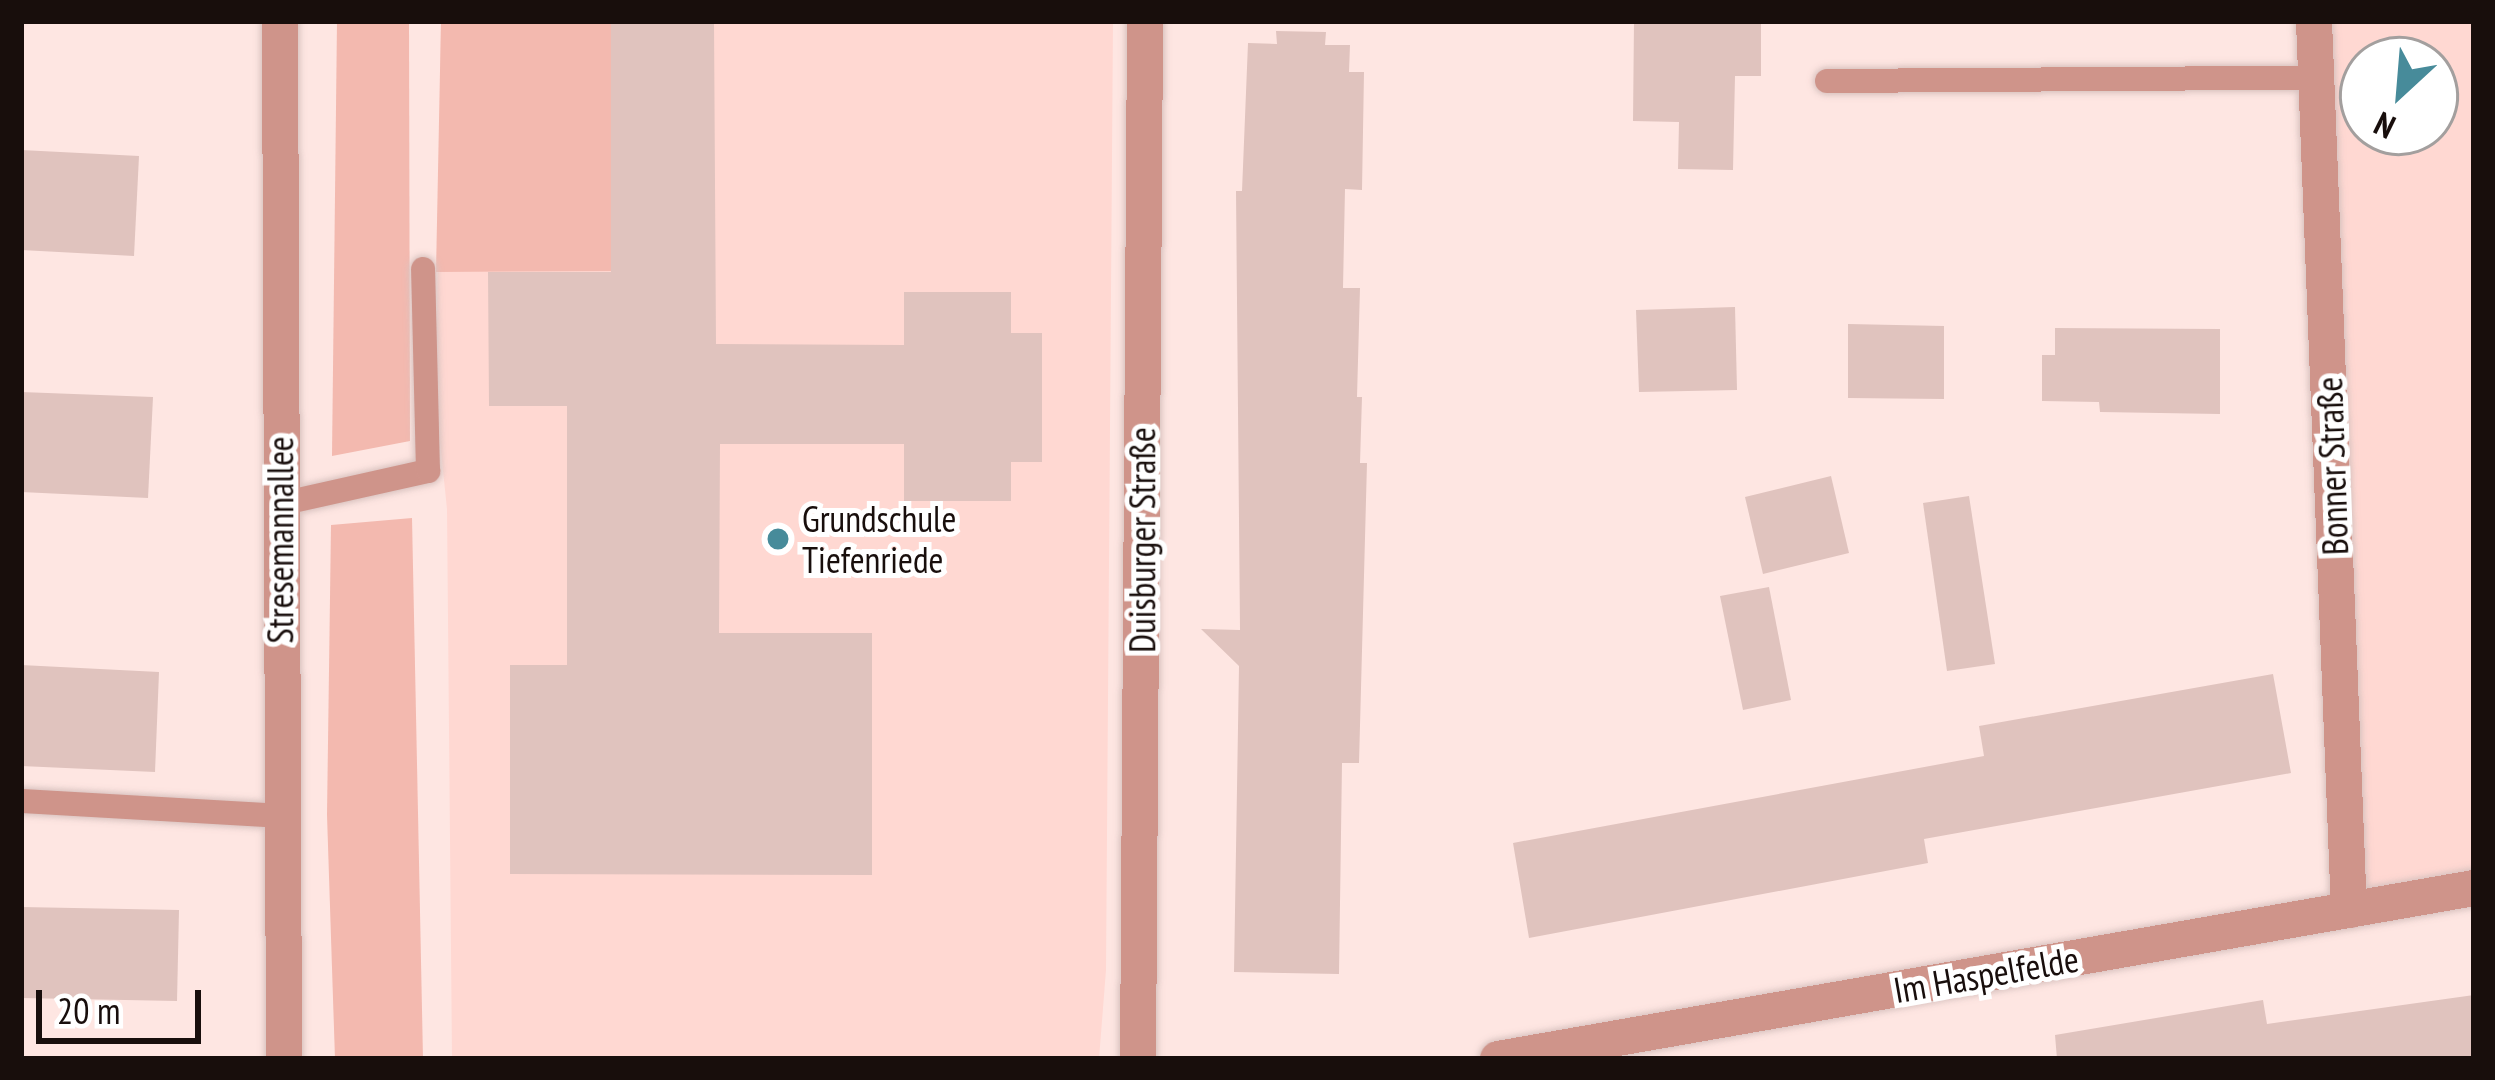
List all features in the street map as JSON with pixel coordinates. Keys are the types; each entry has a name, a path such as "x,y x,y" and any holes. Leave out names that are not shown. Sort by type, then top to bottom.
{"street":[{"name":"Stresemannallee","path":"280,21 284,1059"},
{"name":"Duisburger Straße","path":"1138,1059 1145,21"},
{"name":"Bonner Straße","path":"2314,21 2349,910"},
{"name":"Im Haspelfelde","path":"1498,1059 2474,888"}],"lane":[{"path":"1827,81 2316,78"},
{"path":"280,504 428,470 423,269"},
{"path":"21,801 280,816"}],"shaded area":[{"path":"337,21 409,21 410,441 332,456"},
{"name":"Grundschule Tiefenriede","path":"441,21 1113,21 1106,970 1099,1059 452,1059 447,509 436,403"},
{"path":"441,21 611,21 620,271 436,272"},
{"path":"2314,21 2474,21 2474,888 2349,910"},
{"path":"412,518 423,1059 335,1059 327,815 331,525"}],"building":[{"path":"611,21 714,21 716,344 904,345 904,292 1011,292 1011,333 1042,333 1042,462 1011,462 1011,501 904,501 904,444 720,444 719,633 872,633 872,875 510,874 510,665 567,665 567,406 489,406 488,272 611,272"},
{"path":"1634,21 1761,21 1761,76 1735,76 1733,170 1678,169 1679,122 1633,121"},
{"path":"1276,31 1326,32 1325,45 1350,45 1349,72 1364,72 1362,190 1345,189 1343,288 1360,288 1357,397 1362,397 1360,463 1367,463 1359,763 1342,763 1339,974 1234,972 1239,666 1201,629 1240,630 1236,191 1242,191 1248,43 1277,44"},
{"path":"21,150 139,156 134,256 21,250"},
{"path":"1735,307 1737,390 1639,392 1636,310"},
{"path":"1848,324 1944,326 1944,399 1848,398"},
{"path":"2055,328 2220,329 2220,414 2100,412 2099,402 2042,401 2042,355 2055,355"},
{"path":"21,392 153,397 148,498 21,492"},
{"path":"1831,476 1849,553 1763,574 1745,497"},
{"path":"1969,496 1995,664 1947,671 1923,503"},
{"path":"1769,587 1791,700 1743,710 1720,596"},
{"path":"21,665 159,672 155,772 21,766"},
{"path":"2273,674 2291,773 1924,839 1928,863 1529,938 1513,843 1984,756 1979,726"},
{"path":"21,907 179,910 177,1001 21,998"},
{"path":"2474,995 2474,1059 2057,1059 2055,1035 2263,1000 2267,1024"}],"place":[{"name":"Grundschule Tiefenriede","path":"778,539"}]}
